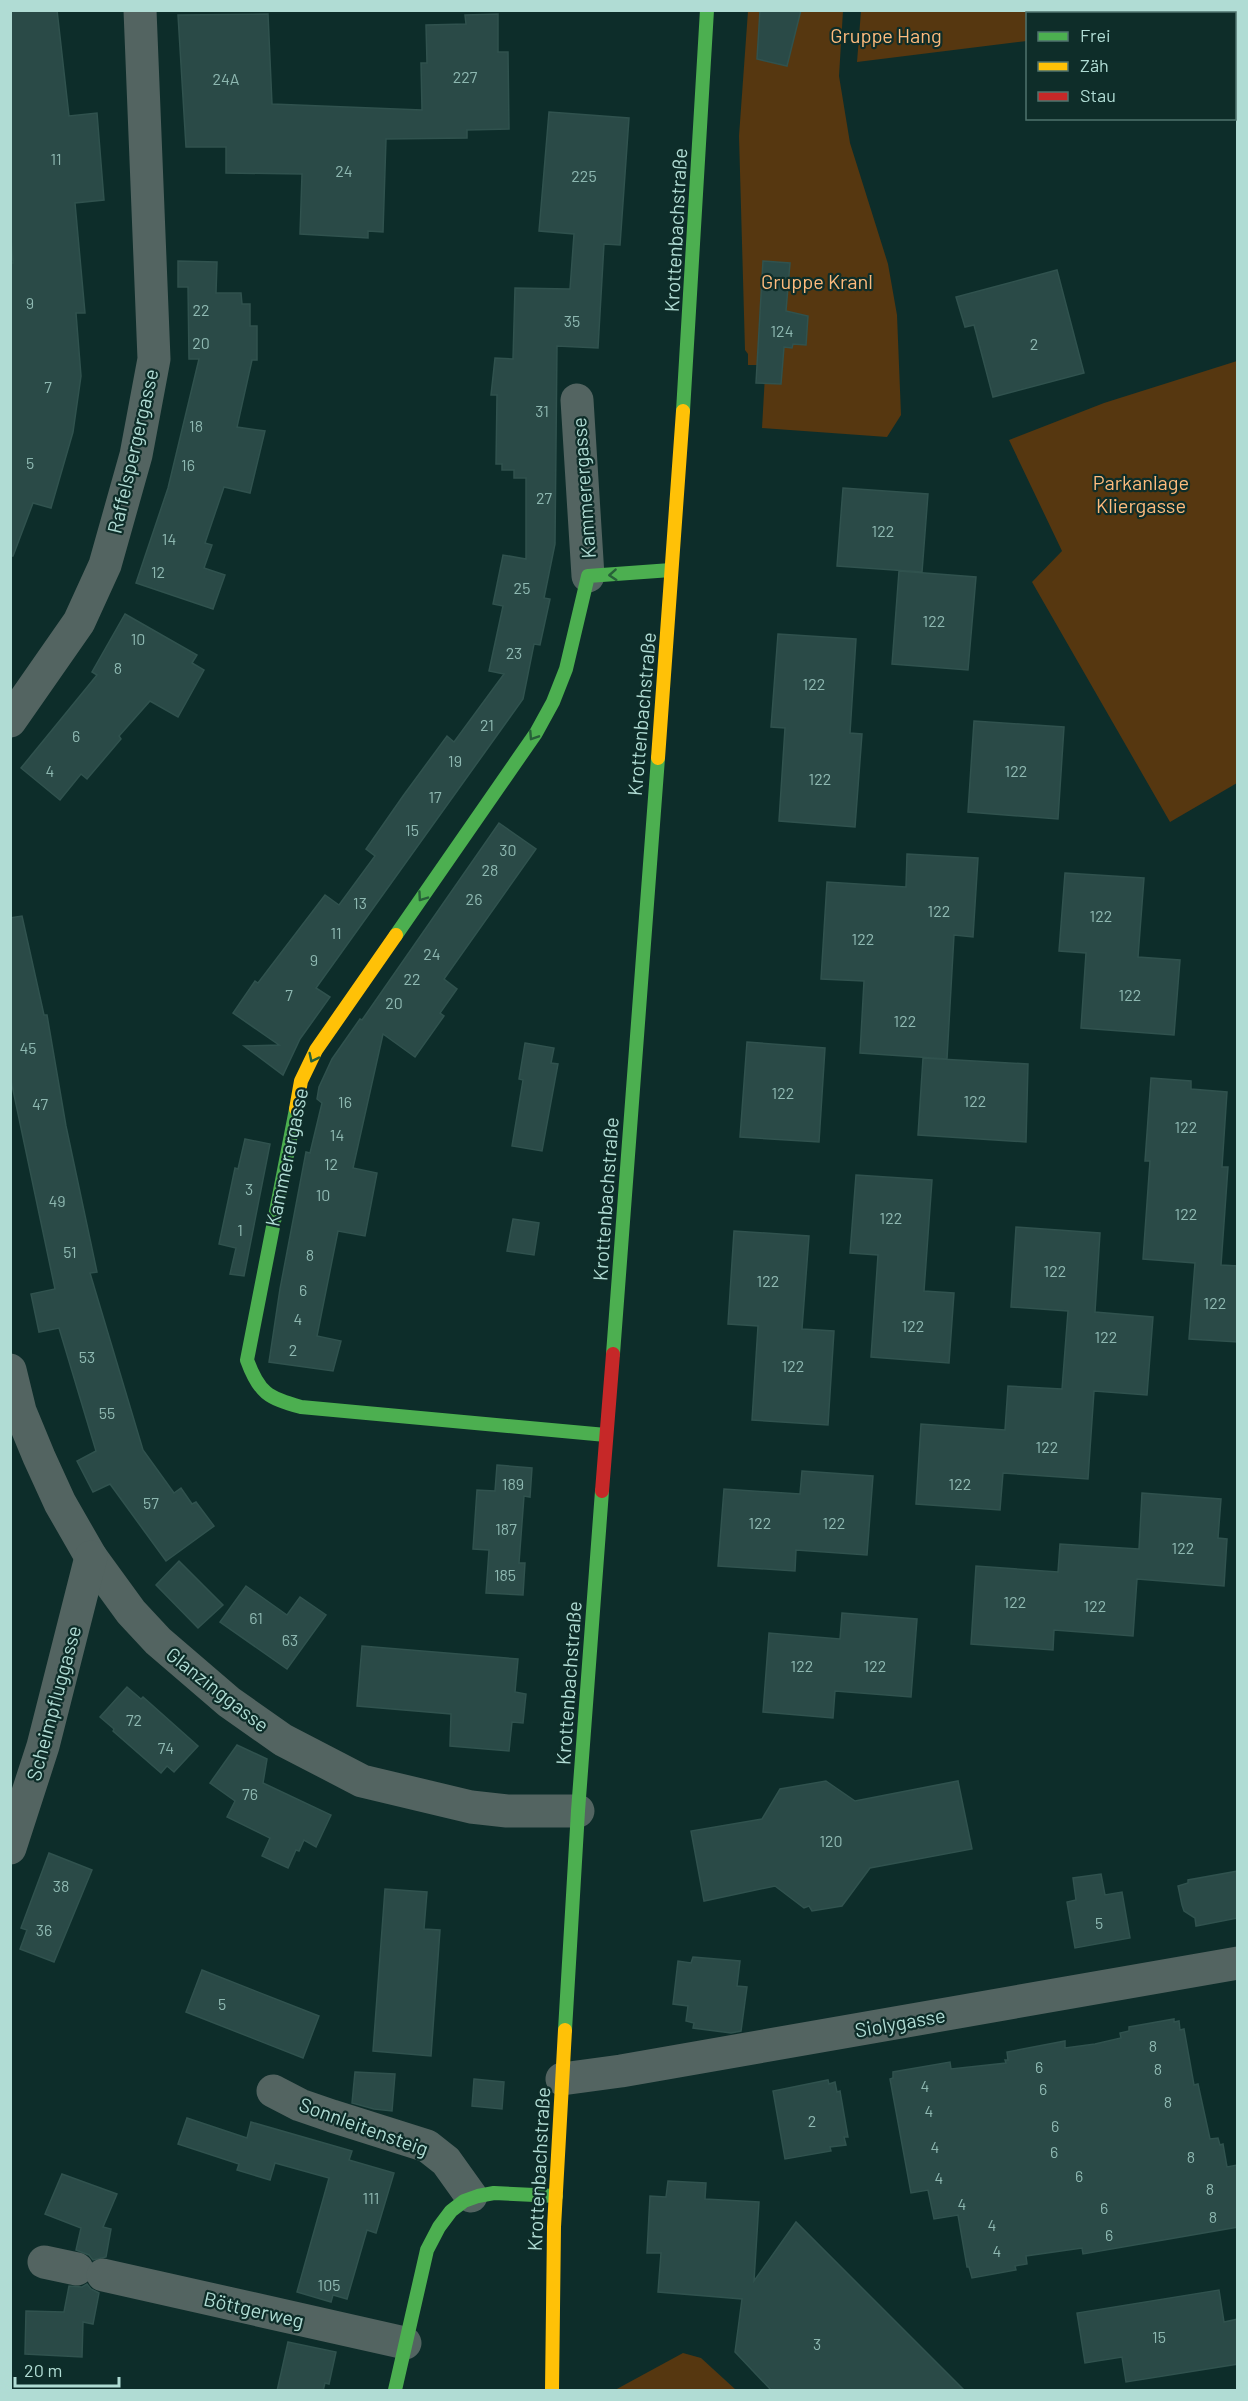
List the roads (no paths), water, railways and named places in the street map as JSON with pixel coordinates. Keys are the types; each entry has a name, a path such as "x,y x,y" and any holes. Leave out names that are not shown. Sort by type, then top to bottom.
{"main road":[{"name":"Krottenbachstraße","path":"552,2391 556,2196 578,1811 684,413 707,10"},
{"name":"Kammerergasse","path":"606,1435 301,1407 270,1398 255,1384 247,1360 301,1081 316,1050 536,733 554,702 567,669 588,576 671,570"},
{"path":"395,2391 427,2250 439,2226 452,2209 471,2196 491,2194 556,2196"}],"street":[{"name":"Raffelspergergasse","path":"10,721 79,622 105,565 135,455 154,359 140,10"},
{"name":"Kammerergasse","path":"577,400 588,576"},
{"name":"Glanzinggasse","path":"10,1370 20,1411 39,1457 60,1503 92,1557 132,1612 158,1641 229,1702 283,1740 318,1760 362,1780 447,1802 507,1812 578,1811"},
{"name":"Scheimpfluggasse","path":"10,1848 44,1746 92,1557"},
{"name":"Siolygasse","path":"562,2079 621,2071 1238,1963"},
{"name":"Sonnleitensteig","path":"273,2091 300,2105 427,2146 446,2161 471,2196"},
{"name":"Böttgerweg","path":"44,2262 405,2343"}],"park label":[{"name":"Gruppe Hang","path":"886,35"},
{"name":"Gruppe Kranl","path":"817,281"},
{"name":"Parkanlage Kliergasse","path":"1141,494"}]}
